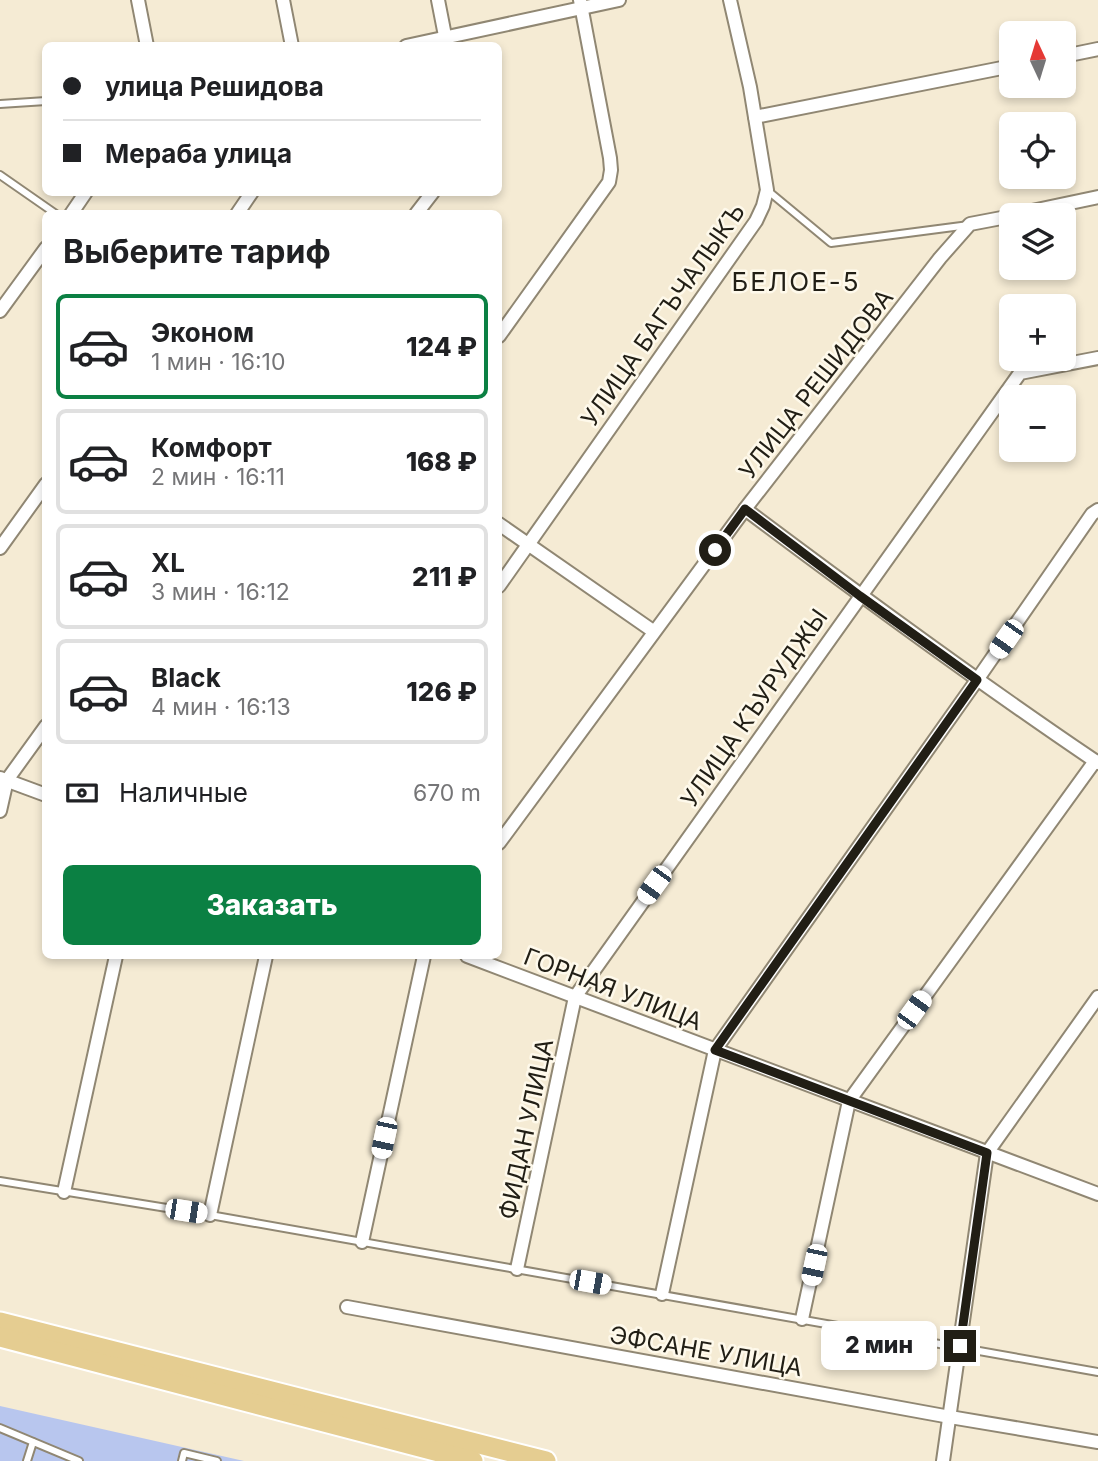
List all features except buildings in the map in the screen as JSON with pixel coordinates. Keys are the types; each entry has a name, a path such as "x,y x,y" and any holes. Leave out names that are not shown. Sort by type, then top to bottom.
{"main road":[{"path":"0,1322 546,1461"},
{"path":"0,1338 472,1461"}],"street":[{"path":"138,0 146,42"},
{"path":"283,0 291,42"},
{"path":"438,0 447,41 581,4 619,0"},
{"name":"УЛИЦА БАГЪЧАЛЫКЪ","path":"502,582 756,221 763,206 767,190 755,117 730,0"},
{"path":"502,332 609,182 610,158 581,4"},
{"path":"1076,54 1098,49"},
{"path":"755,117 999,69"},
{"path":"419,210 430,196"},
{"path":"1069,203 1098,197"},
{"path":"970,225 999,218"},
{"name":"УЛИЦА РЕШИДОВА","path":"502,839 745,509 940,258 970,225"},
{"path":"0,311 42,253"},
{"name":"УЛИЦА КЪУРУДЖЫ","path":"575,997 1020,373 1098,358"},
{"path":"0,548 42,490"},
{"path":"745,509 860,596 1096,762 849,1101 802,1319"},
{"path":"662,1294 715,1050 1092,514 1098,510"},
{"path":"502,526 653,631"},
{"path":"0,811 3,779 42,731"},
{"path":"3,779 42,794"},
{"path":"64,1192 115,959"},
{"path":"210,1215 265,959"},
{"path":"362,1242 424,959"},
{"name":"ГОРНАЯ УЛИЦА","path":"475,959 1098,1194"},
{"name":"ФИДАН УЛИЦА","path":"517,1269 575,997"},
{"path":"943,1461 987,1153 1098,997"},
{"name":"ЭФСАНЕ УЛИЦА","path":"347,1307 1098,1442"}],"lane":[{"path":"0,104 42,101"},
{"path":"0,175 50,210"},
{"path":"767,190 831,243 970,225"},
{"path":"0,1181 210,1215 1098,1372"},
{"path":"0,1428 79,1461"},
{"path":"27,1461 33,1442"},
{"path":"181,1461 184,1452 217,1461"}],"shaded area":[{"path":"0,1406 244,1461 0,1461"}],"district":[{"name":"БЕЛОЕ-5","path":"796,281"}],"route":[{"path":"715,550 745,509 977,680 715,1050 987,1153 960,1346"}]}
